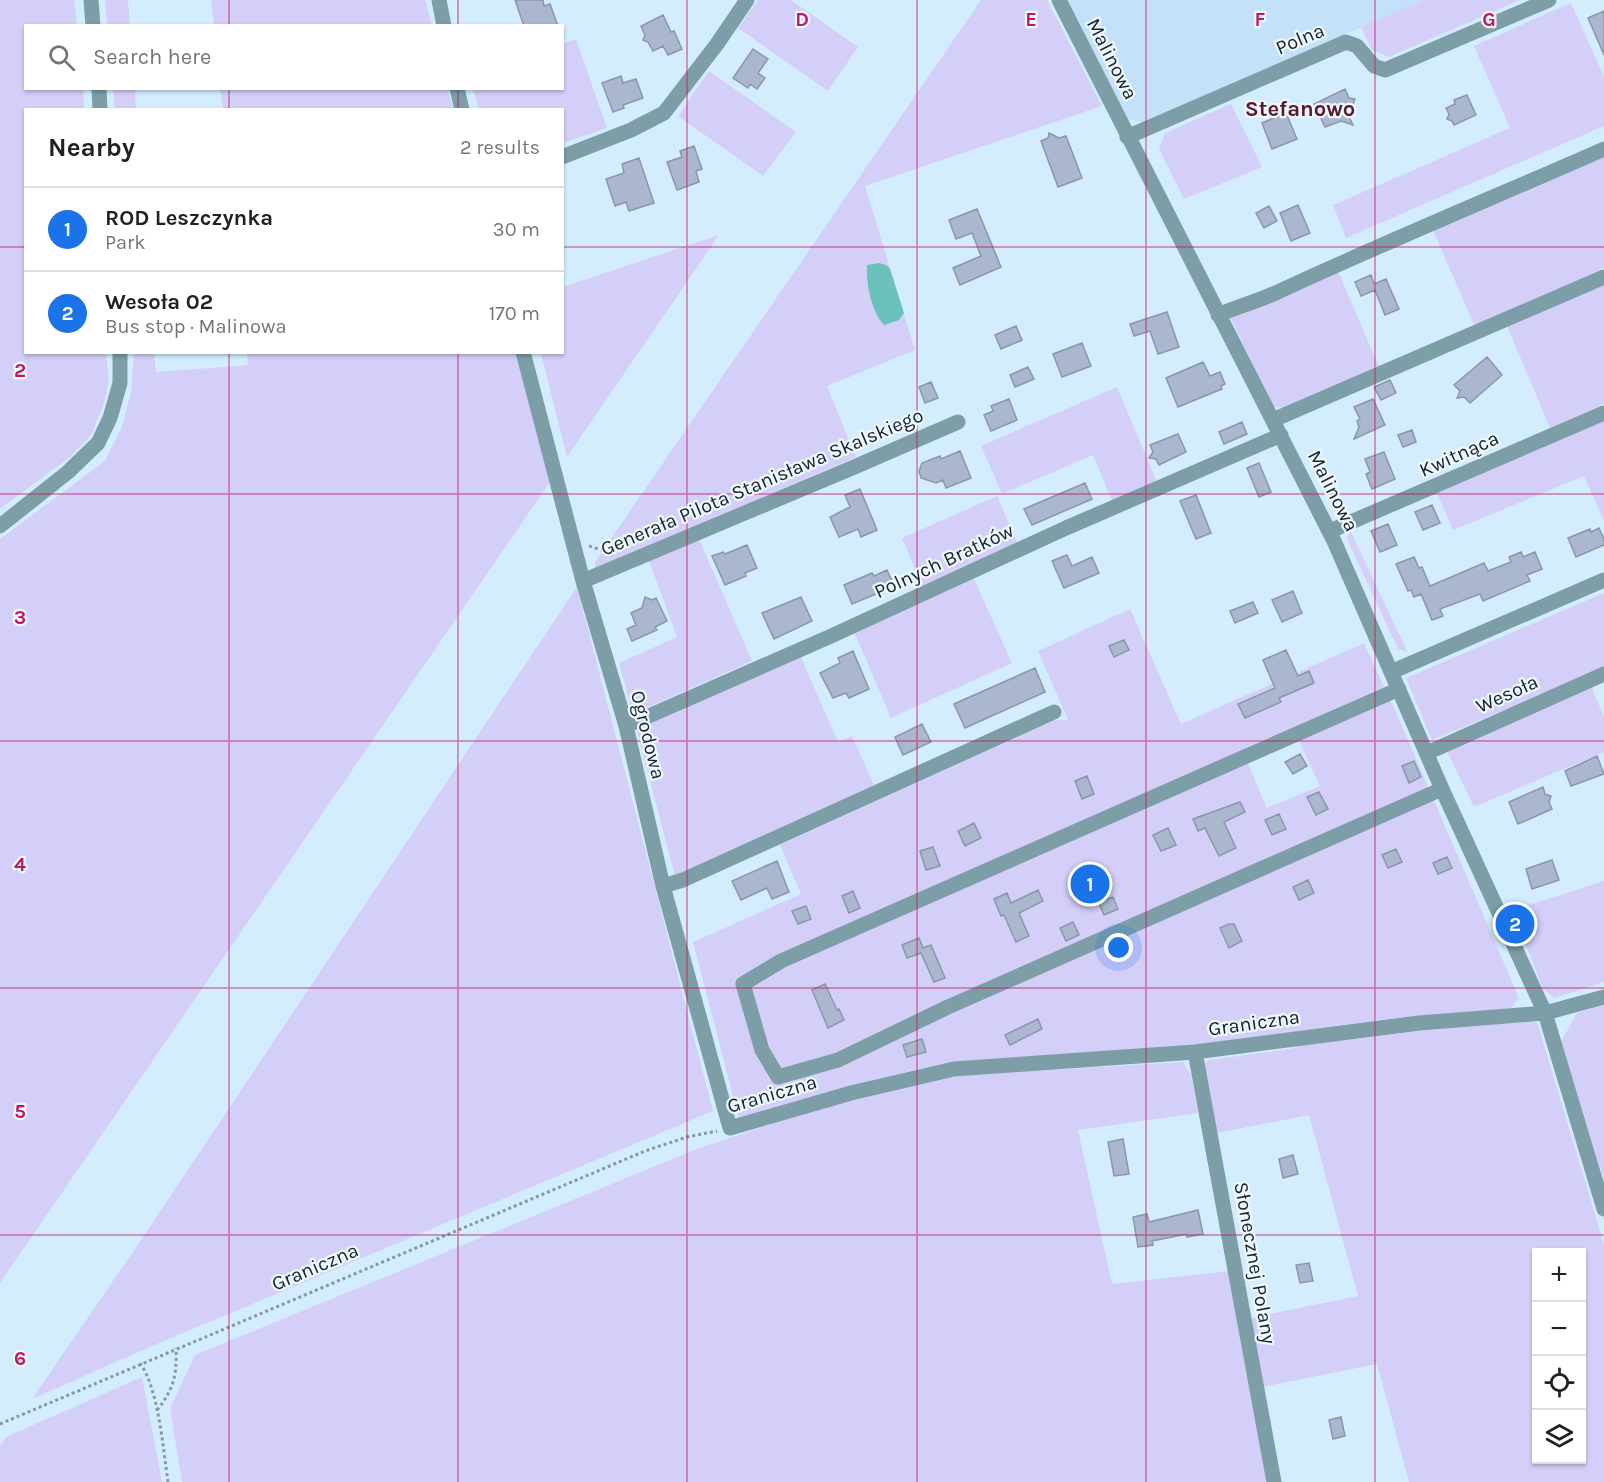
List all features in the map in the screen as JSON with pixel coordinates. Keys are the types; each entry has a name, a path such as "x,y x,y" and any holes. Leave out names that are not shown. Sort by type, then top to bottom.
{"street":[{"path":"91,0 93,24"},
{"path":"439,0 444,24"},
{"path":"564,156 632,130 664,113 717,44 747,0"},
{"name":"Malinowa","path":"1059,0 1330,531 1442,789 1545,1013 1604,1209"},
{"name":"Polna","path":"1127,137 1346,42 1357,46 1374,66 1385,70 1549,0"},
{"path":"99,90 100,108"},
{"path":"458,90 462,108"},
{"path":"1218,315 1282,291 1365,252 1604,149"},
{"path":"1273,420 1604,277"},
{"path":"0,526 44,492 99,443 110,418 120,383 120,354"},
{"name":"Ogrodowa","path":"524,354 571,538 626,726 663,886 730,1128"},
{"name":"Kwitnąca","path":"1330,531 1604,413"},
{"name":"Generała Pilota Stanisława Skalskiego","path":"583,580 958,422"},
{"name":"Polnych Bratków","path":"626,726 829,637 1066,528 1281,435"},
{"path":"1391,672 1604,580"},
{"name":"Wesoła","path":"1426,753 1604,674"},
{"path":"1399,689 781,961 743,984 762,1050 778,1077 838,1060 969,998 1442,789"},
{"path":"663,886 683,880 1054,712"},
{"name":"Graniczna","path":"730,1128 851,1093 954,1069 1195,1052 1419,1023 1545,1013 1604,997"},
{"name":"Słonecznej Polany","path":"1195,1052 1274,1482"}],"path":[{"path":"571,538 599,550 633,559"},
{"name":"Graniczna","path":"0,1424 645,1151 687,1137 730,1128"},
{"path":"156,1410 164,1401 177,1376 176,1348"},
{"path":"140,1363 149,1379 168,1482"}],"shaded area":[{"path":"0,0 74,0 77,24 24,24 24,90 83,90 84,108 24,108 24,354 106,354 109,381 103,406 91,435 71,456 0,509"},
{"path":"105,0 128,0 130,24 107,24"},
{"path":"211,0 425,0 432,24 214,24"},
{"path":"758,0 791,0 858,47 828,91 738,28"},
{"path":"981,0 1047,0 1102,106 865,186 915,350 827,386 856,457 595,570 595,562"},
{"path":"1066,0 1423,0 1143,123 1126,118"},
{"path":"1423,0 1520,0 1389,57 1372,50 1361,27"},
{"path":"1571,3 1604,77 1604,126 1346,238 1333,205 1510,128 1474,46"},
{"path":"576,39 607,128 564,143 564,108 479,108 473,90 564,90 564,44"},
{"path":"709,71 796,132 763,176 678,116"},
{"path":"113,90 135,90 136,108 115,108"},
{"path":"220,90 448,90 453,108 223,108"},
{"path":"1231,104 1262,167 1184,199 1159,149 1165,133"},
{"path":"1604,157 1604,268 1532,302 1474,325 1433,230"},
{"path":"719,235 567,457 541,354 564,354 564,287"},
{"path":"879,263 890,269 904,313 899,320 884,325 873,305 867,280 867,265"},
{"path":"1338,271 1379,367 1283,408 1273,406 1230,317"},
{"path":"1604,284 1604,404 1550,428 1507,326"},
{"path":"134,354 154,354 156,372 248,365 247,354 517,354 550,482 0,1283 0,539 105,461 122,427 131,392"},
{"path":"1117,387 1157,482 1112,501 1093,455 1002,494 981,446"},
{"path":"1604,420 1604,521 1584,476 1453,530 1437,493"},
{"path":"997,496 1018,544 922,586 902,538"},
{"path":"1350,530 1407,651 1398,649 1347,539"},
{"path":"699,539 752,661 633,714 619,663 677,637 649,561"},
{"path":"974,579 1012,663 891,718 854,632"},
{"path":"577,587 713,1111 152,1346 32,1399 139,1243"},
{"path":"1604,593 1604,668 1432,740 1406,678"},
{"path":"1130,609 1181,724 1364,643 1384,687 1242,750 1267,808 1320,786 1298,739 1388,699 1393,705 1519,998 1511,1008 1252,1041 942,1064 871,1081 739,1119 693,942 801,894 780,845 1055,720 1068,720 1038,651"},
{"path":"800,655 838,742 852,736 874,785 675,876 636,727"},
{"path":"1592,688 1604,717 1604,752 1474,807 1447,751"},
{"path":"1604,881 1604,982 1554,998 1543,989 1513,910"},
{"path":"1604,1005 1604,1181 1561,1042 1577,1013"},
{"path":"1537,1022 1604,1244 1604,1482 1409,1482 1377,1364 1263,1387 1251,1318 1358,1296 1309,1115 1217,1133 1203,1067 1208,1060 1290,1049 1314,1040 1398,1029"},
{"path":"1183,1062 1191,1075 1198,1113 1078,1130 1112,1284 1229,1271 1268,1482 182,1482 170,1408 195,1355 697,1149 849,1098 949,1076"},
{"path":"142,1377 162,1482 0,1482 0,1446 6,1437"}],"building":[{"path":"515,0 543,0 544,6 550,4 557,24 523,24"},
{"path":"1604,11 1604,55 1588,18"},
{"path":"663,15 682,49 668,55 663,46 653,51 648,42 643,40 645,35 641,26"},
{"path":"753,49 768,59 758,73 765,78 757,89 750,84 748,88 733,78"},
{"path":"621,76 623,83 636,79 643,98 623,105 624,108 613,112 602,83"},
{"path":"1345,89 1349,98 1355,99 1352,107 1346,111 1353,125 1341,121 1325,127 1314,104"},
{"path":"1467,95 1476,115 1454,125 1447,119 1449,114 1446,108 1455,104 1454,100"},
{"path":"1286,113 1297,139 1272,149 1262,123"},
{"path":"1049,133 1059,138 1066,136 1082,178 1058,187 1041,141 1048,138"},
{"path":"694,146 702,169 696,171 699,182 677,190 667,162 682,157 680,151"},
{"path":"639,158 654,203 629,211 626,202 615,206 606,179 624,173 622,164"},
{"path":"1298,205 1310,233 1291,241 1280,213"},
{"path":"1269,206 1277,221 1264,228 1256,213"},
{"path":"977,209 1001,267 960,285 953,268 981,256 972,233 956,239 949,220"},
{"path":"1371,275 1374,284 1386,279 1399,309 1385,315 1375,290 1361,296 1355,282"},
{"path":"1167,312 1179,347 1158,354 1150,331 1134,336 1130,324"},
{"path":"1016,326 1022,340 1001,349 995,335"},
{"path":"1082,343 1091,366 1062,377 1053,354"},
{"path":"1487,357 1502,375 1470,403 1464,397 1457,398 1460,391 1454,385"},
{"path":"1203,362 1210,376 1220,372 1225,384 1221,386 1222,389 1178,407 1166,378"},
{"path":"1028,367 1034,379 1015,387 1010,375"},
{"path":"1390,380 1396,393 1381,400 1374,387"},
{"path":"931,382 938,398 925,403 919,387"},
{"path":"1009,399 1017,420 991,431 984,415 993,411 991,406"},
{"path":"1373,399 1385,425 1354,439 1359,427 1357,421 1360,419 1354,407"},
{"path":"1242,422 1247,434 1224,444 1219,432"},
{"path":"1412,430 1416,442 1403,447 1398,435"},
{"path":"1178,434 1186,452 1159,465 1156,459 1149,458 1153,452 1150,445"},
{"path":"960,451 971,478 946,488 943,480 936,483 921,478 919,471 922,463 940,456 941,459"},
{"path":"1384,452 1395,479 1372,489 1366,474 1370,472 1365,459"},
{"path":"1259,463 1271,492 1259,497 1247,468"},
{"path":"1085,483 1092,499 1032,525 1024,509"},
{"path":"860,489 877,530 861,537 858,529 839,537 830,517 850,507 845,495"},
{"path":"1196,495 1211,533 1196,539 1180,501"},
{"path":"1432,505 1440,523 1423,530 1415,512"},
{"path":"1388,524 1397,545 1380,552 1371,531"},
{"path":"1599,528 1604,545 1576,557 1568,538 1590,529 1591,532"},
{"path":"747,545 757,568 745,573 746,576 725,585 712,556 723,552 725,554"},
{"path":"1521,552 1523,557 1535,552 1542,569 1527,575 1530,581 1483,601 1480,594 1440,609 1443,616 1432,620 1421,594 1414,597 1411,590 1408,591 1396,564 1414,557 1419,568 1422,567 1430,586 1484,563 1488,571 1511,562 1509,557"},
{"path":"1067,555 1072,566 1092,557 1099,573 1064,588 1052,561"},
{"path":"887,570 893,583 879,589 881,592 852,604 844,585 872,573 874,576"},
{"path":"1293,591 1302,613 1282,622 1272,600"},
{"path":"645,597 652,600 656,598 667,621 655,627 657,630 632,641 627,629 636,625 631,613 642,608"},
{"path":"801,597 812,621 774,639 762,613"},
{"path":"1253,602 1258,613 1235,623 1230,611"},
{"path":"1124,640 1129,650 1114,657 1109,646"},
{"path":"1286,650 1298,676 1309,671 1314,683 1279,698 1281,702 1245,718 1238,704 1275,688 1263,660"},
{"path":"853,651 869,689 849,698 846,693 833,698 820,673 840,663 838,658"},
{"path":"1035,668 1045,692 965,728 954,704"},
{"path":"922,724 931,742 903,755 895,737"},
{"path":"1300,754 1307,766 1293,774 1285,762"},
{"path":"1597,756 1604,774 1571,786 1565,771"},
{"path":"1414,761 1421,777 1409,783 1402,766"},
{"path":"1087,776 1094,794 1082,799 1075,781"},
{"path":"1543,787 1545,794 1551,796 1549,802 1552,809 1518,824 1509,802"},
{"path":"1319,792 1328,809 1316,815 1307,797"},
{"path":"1240,802 1245,812 1224,822 1236,848 1219,856 1205,828 1198,831 1193,819"},
{"path":"1279,814 1286,829 1272,835 1265,820"},
{"path":"974,823 981,838 965,846 958,831"},
{"path":"1168,828 1176,845 1161,851 1153,835"},
{"path":"933,847 940,866 926,870 920,851"},
{"path":"1396,849 1402,862 1388,868 1382,855"},
{"path":"1447,857 1452,868 1438,874 1433,863"},
{"path":"1552,860 1559,880 1532,889 1526,869"},
{"path":"777,861 789,892 772,899 767,888 741,900 732,881"},
{"path":"1308,880 1314,893 1299,900 1293,887"},
{"path":"1038,890 1043,901 1019,913 1029,936 1016,942 994,899 1007,893 1011,903"},
{"path":"853,891 860,908 849,913 842,896"},
{"path":"1113,897 1118,909 1104,915 1099,903"},
{"path":"806,906 811,919 798,924 792,911"},
{"path":"1073,922 1079,935 1066,941 1060,928"},
{"path":"1234,924 1242,941 1229,948 1220,928"},
{"path":"919,938 923,948 931,945 945,978 934,982 921,953 907,958 902,945"},
{"path":"825,984 844,1020 828,1028 812,990"},
{"path":"1038,1019 1042,1029 1010,1045 1005,1035"},
{"path":"922,1039 926,1052 907,1057 903,1045"},
{"path":"1123,1139 1129,1174 1114,1176 1108,1142"},
{"path":"1293,1155 1298,1174 1283,1178 1279,1159"},
{"path":"1198,1210 1203,1234 1187,1237 1187,1234 1152,1241 1153,1245 1138,1247 1133,1217 1147,1214 1149,1222"},
{"path":"1309,1263 1313,1281 1300,1283 1296,1265"},
{"path":"1341,1417 1345,1436 1333,1439 1329,1420"}],"place":[{"name":"ROD Leszczynka","path":"1090,884"},
{"name":"Wesoła 02","path":"1515,924"}],"district":[{"name":"Stefanowo","path":"1300,109"}]}
